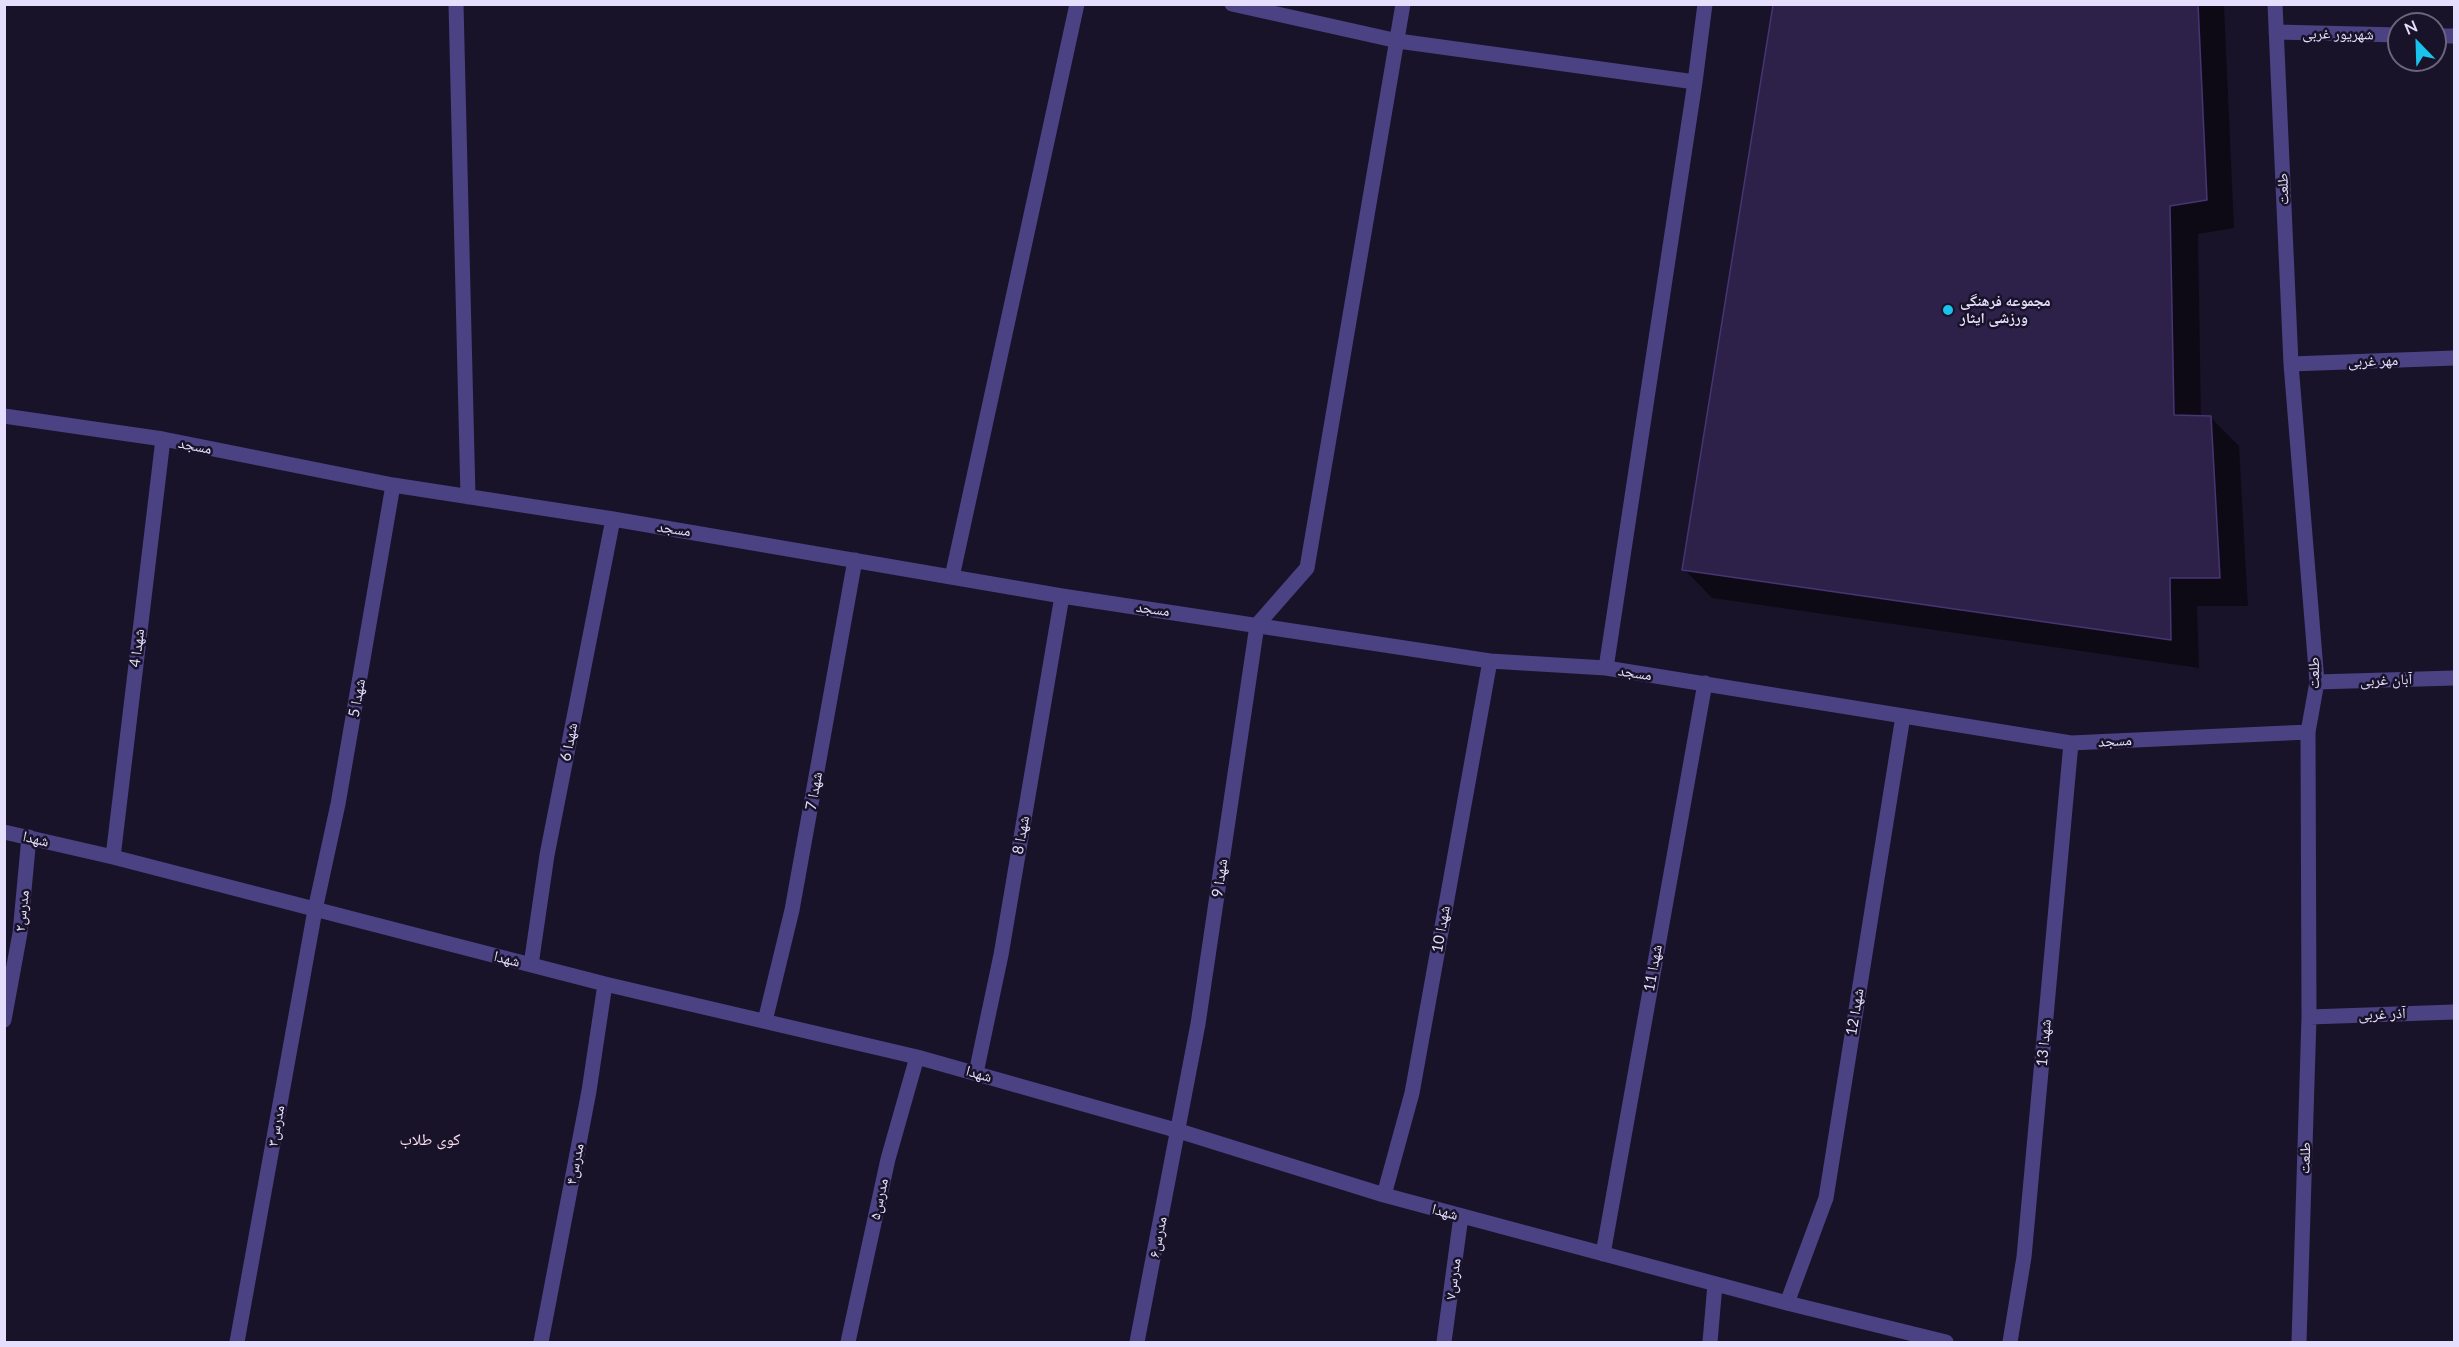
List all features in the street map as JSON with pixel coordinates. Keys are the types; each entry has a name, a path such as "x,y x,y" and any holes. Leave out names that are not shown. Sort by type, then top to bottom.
{"street":[{"path":"456,4 468,497"},
{"path":"952,577 1077,4"},
{"path":"1232,4 1398,41 1695,82"},
{"path":"1257,625 1307,568 1403,4"},
{"path":"1606,668 1705,4"},
{"name":"طلعت","path":"2275,4 2291,364 2317,682 2308,732 2309,1017 2299,1342"},
{"name":"شهریور غربی","path":"2276,32 2387,35"},
{"name":"مهر غربی","path":"2291,364 2454,358"},
{"name":"مسجد","path":"4,416 163,439 393,485 614,519 1062,596 1490,661 1606,668 2071,743 2308,732"},
{"name":"شهدا 4","path":"113,857 163,439"},
{"name":"شهدا 5","path":"315,910 338,804 393,485"},
{"name":"شهدا 6","path":"531,965 547,855 614,519"},
{"name":"شهدا 7","path":"765,1021 792,910 855,560"},
{"name":"شهدا 8","path":"976,1073 1001,955 1062,596"},
{"name":"شهدا 9","path":"1179,1131 1198,1024 1257,625"},
{"name":"شهدا 10","path":"1384,1195 1412,1093 1490,661"},
{"name":"آبان غربی","path":"2317,682 2454,678"},
{"name":"شهدا 11","path":"1603,1254 1705,683"},
{"name":"شهدا 12","path":"1787,1303 1826,1198 1903,716"},
{"name":"شهدا 13","path":"2010,1342 2024,1257 2071,743"},
{"name":"شهدا","path":"4,832 113,857 605,984 917,1057 1179,1131 1384,1195 1787,1303 1946,1342"},
{"name":"مدرس۲","path":"4,1020 20,933 29,837"},
{"name":"مدرس۳","path":"237,1342 315,910"},
{"name":"مدرس۴","path":"541,1342 589,1091 605,984"},
{"name":"آذر غربی","path":"2309,1017 2454,1012"},
{"name":"مدرس۵","path":"848,1342 888,1159 917,1057"},
{"name":"مدرس۶","path":"1137,1342 1179,1131"},
{"name":"مدرس۷","path":"1444,1342 1461,1216"},
{"path":"1710,1342 1715,1284"}],"building":[{"name":"مجموعه فرهنگی ورزشی ایثار","path":"2198,4 2207,200 2170,206 2174,415 2211,416 2220,578 2170,578 2171,640 1682,570 1773,5"}],"place":[{"name":"مجموعه فرهنگی ورزشی ایثار","path":"1948,310"}],"district":[{"name":"کوی طلاب","path":"430,1140"}]}
